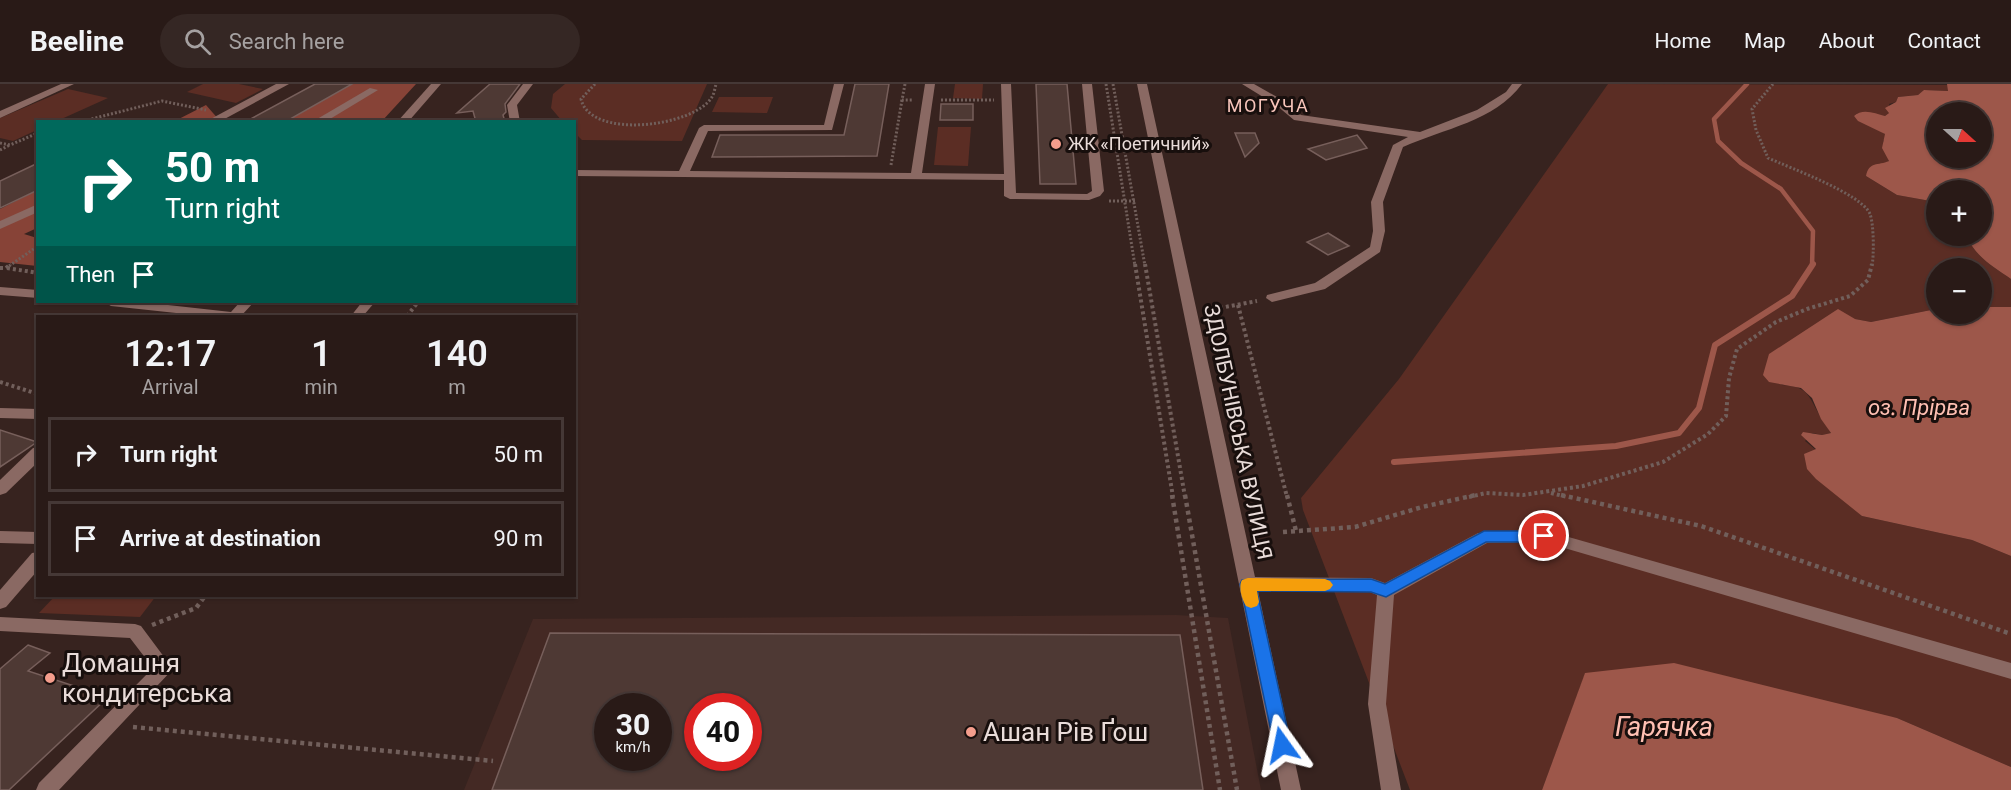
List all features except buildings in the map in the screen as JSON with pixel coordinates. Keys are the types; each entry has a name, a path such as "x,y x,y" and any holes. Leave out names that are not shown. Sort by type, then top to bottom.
{"street":[{"path":"0,115 69,84"},
{"path":"214,120 284,84"},
{"path":"404,120 436,84"},
{"path":"514,120 512,105 528,84"},
{"path":"683,174 704,128 828,128 839,84"},
{"path":"916,176 930,84"},
{"path":"1006,84 1010,196 1095,193 1087,84"},
{"name":"ЗДОЛБУНІВСЬКА ВУЛИЦЯ","path":"1142,84 1291,790"},
{"path":"1247,84 1280,103 1298,118 1417,135"},
{"path":"1272,298 1320,286 1376,249 1379,231 1377,202 1398,145 1417,135 1472,116 1512,94 1518,84"},
{"path":"320,120 373,90"},
{"path":"1362,126 1398,145"},
{"path":"576,173 1008,177"},
{"path":"0,225 36,208"},
{"path":"0,291 36,294"},
{"path":"117,303 173,313 214,315"},
{"path":"235,315 246,303"},
{"path":"358,315 367,303"},
{"path":"0,413 36,414"},
{"path":"0,489 36,454"},
{"path":"1386,591 1484,537 1544,536 2011,671"},
{"path":"0,537 36,538"},
{"path":"0,603 36,560"},
{"path":"1248,584 1371,585 1386,591"},
{"path":"1386,591 1377,704 1391,790"},
{"path":"0,624 135,631 164,669 46,790"}],"path":[{"path":"595,84 581,99 583,109 592,117 609,123 630,125 677,119 696,111 709,103 716,94 716,84"},
{"path":"1106,84 1220,790"},
{"path":"1113,84 1237,790"},
{"path":"1283,532 1355,527 1422,507 1486,494 1523,495 1582,486 1663,462 1708,434 1726,416 1729,378 1737,350 1776,322 1807,309 1850,296 1868,280 1874,257 1870,214 1856,198 1768,158 1756,130 1752,109 1773,84"},
{"path":"889,176 902,100"},
{"path":"88,120 162,101 225,114"},
{"path":"0,150 36,134"},
{"path":"0,143 10,145"},
{"path":"1095,193 1102,201 1135,201"},
{"path":"6,268 36,247"},
{"path":"0,268 36,273"},
{"path":"1220,308 1272,298"},
{"path":"408,315 417,303"},
{"path":"1238,305 1296,531"},
{"path":"0,382 36,393"},
{"path":"1547,492 1701,526 2011,634"},
{"path":"111,725 493,761"}],"shaded area":[{"path":"203,84 239,84 263,89 236,103 187,92"},
{"path":"351,84 416,84 383,120 288,120"},
{"path":"565,84 707,84 682,141 582,140 576,134 576,120 561,120 551,108 553,94"},
{"path":"955,84 983,84 982,99 953,98"},
{"path":"1608,84 1948,85 1948,91 1925,90 1918,95 1898,97 1896,102 1889,104 1889,113 1885,116 1858,113 1854,116 1885,134 1886,138 1883,141 1889,161 1866,176 1897,195 1926,200 1926,246 1972,246 1983,258 1926,258 1926,311 1871,322 1855,319 1781,385 1797,387 1810,397 1831,433 1822,435 1812,433 1805,441 1816,450 1811,452 1862,516 1972,540 2011,556 2011,767 1897,718 1585,674 1542,790 1410,790 1303,510 1301,498 1399,379"},
{"path":"68,89 108,98 59,120 36,120 36,130 13,141 0,138 0,118"},
{"path":"719,97 773,97 767,113 712,112"},
{"path":"206,105 219,120 177,120"},
{"path":"938,127 971,127 968,166 934,165"},
{"path":"36,191 36,228 24,234 36,238 36,266 0,262 0,209"},
{"path":"1992,266 2011,279 2011,307 1992,307"},
{"path":"54,597 155,597 140,617 39,613"},
{"name":"Ашан Рів Ґош","path":"1176,615 1228,618 1261,790 464,790 533,619"}],"water":[{"path":"1947,84 2011,84 2011,279 1992,266 1992,258 1983,258 1972,246 1992,246 1992,180 1926,180 1926,200 1897,195 1866,176 1872,166 1889,161 1882,148 1885,134 1858,121 1854,116 1865,112 1885,116 1889,113 1885,108 1896,102 1898,97 1918,95 1924,90 1948,91"},
{"name":"оз. Прірва","path":"1992,307 2011,307 2011,556 1972,540 1862,516 1807,469 1804,454 1816,449 1801,435 1803,432 1822,435 1831,433 1821,419 1812,398 1801,388 1769,382 1763,375 1769,354 1838,309 1855,319 1871,322 1926,311 1926,324 1992,324"},
{"name":"Гарячка","path":"1674,663 1897,718 2011,767 2011,790 1542,790 1585,673"}],"waterway":[{"path":"1747,84 1714,119 1718,141 1741,163 1781,189 1813,231 1812,266"},
{"path":"1394,462 1616,446 1679,433 1699,408 1715,345 1792,296 1812,266"}],"slow traffic":[{"path":"1251,602 1248,584 1325,585"}],"place":[{"name":"ЖК «Поетичний»","path":"1056,144"},
{"name":"Домашня кондитерська","path":"50,678"},
{"name":"Ашан Рів Ґош","path":"971,732"}],"district":[{"name":"МОГУЧА","path":"1268,106"}],"route":[{"path":"1282,745 1248,584 1371,585 1386,591 1484,537 1544,536"}]}
